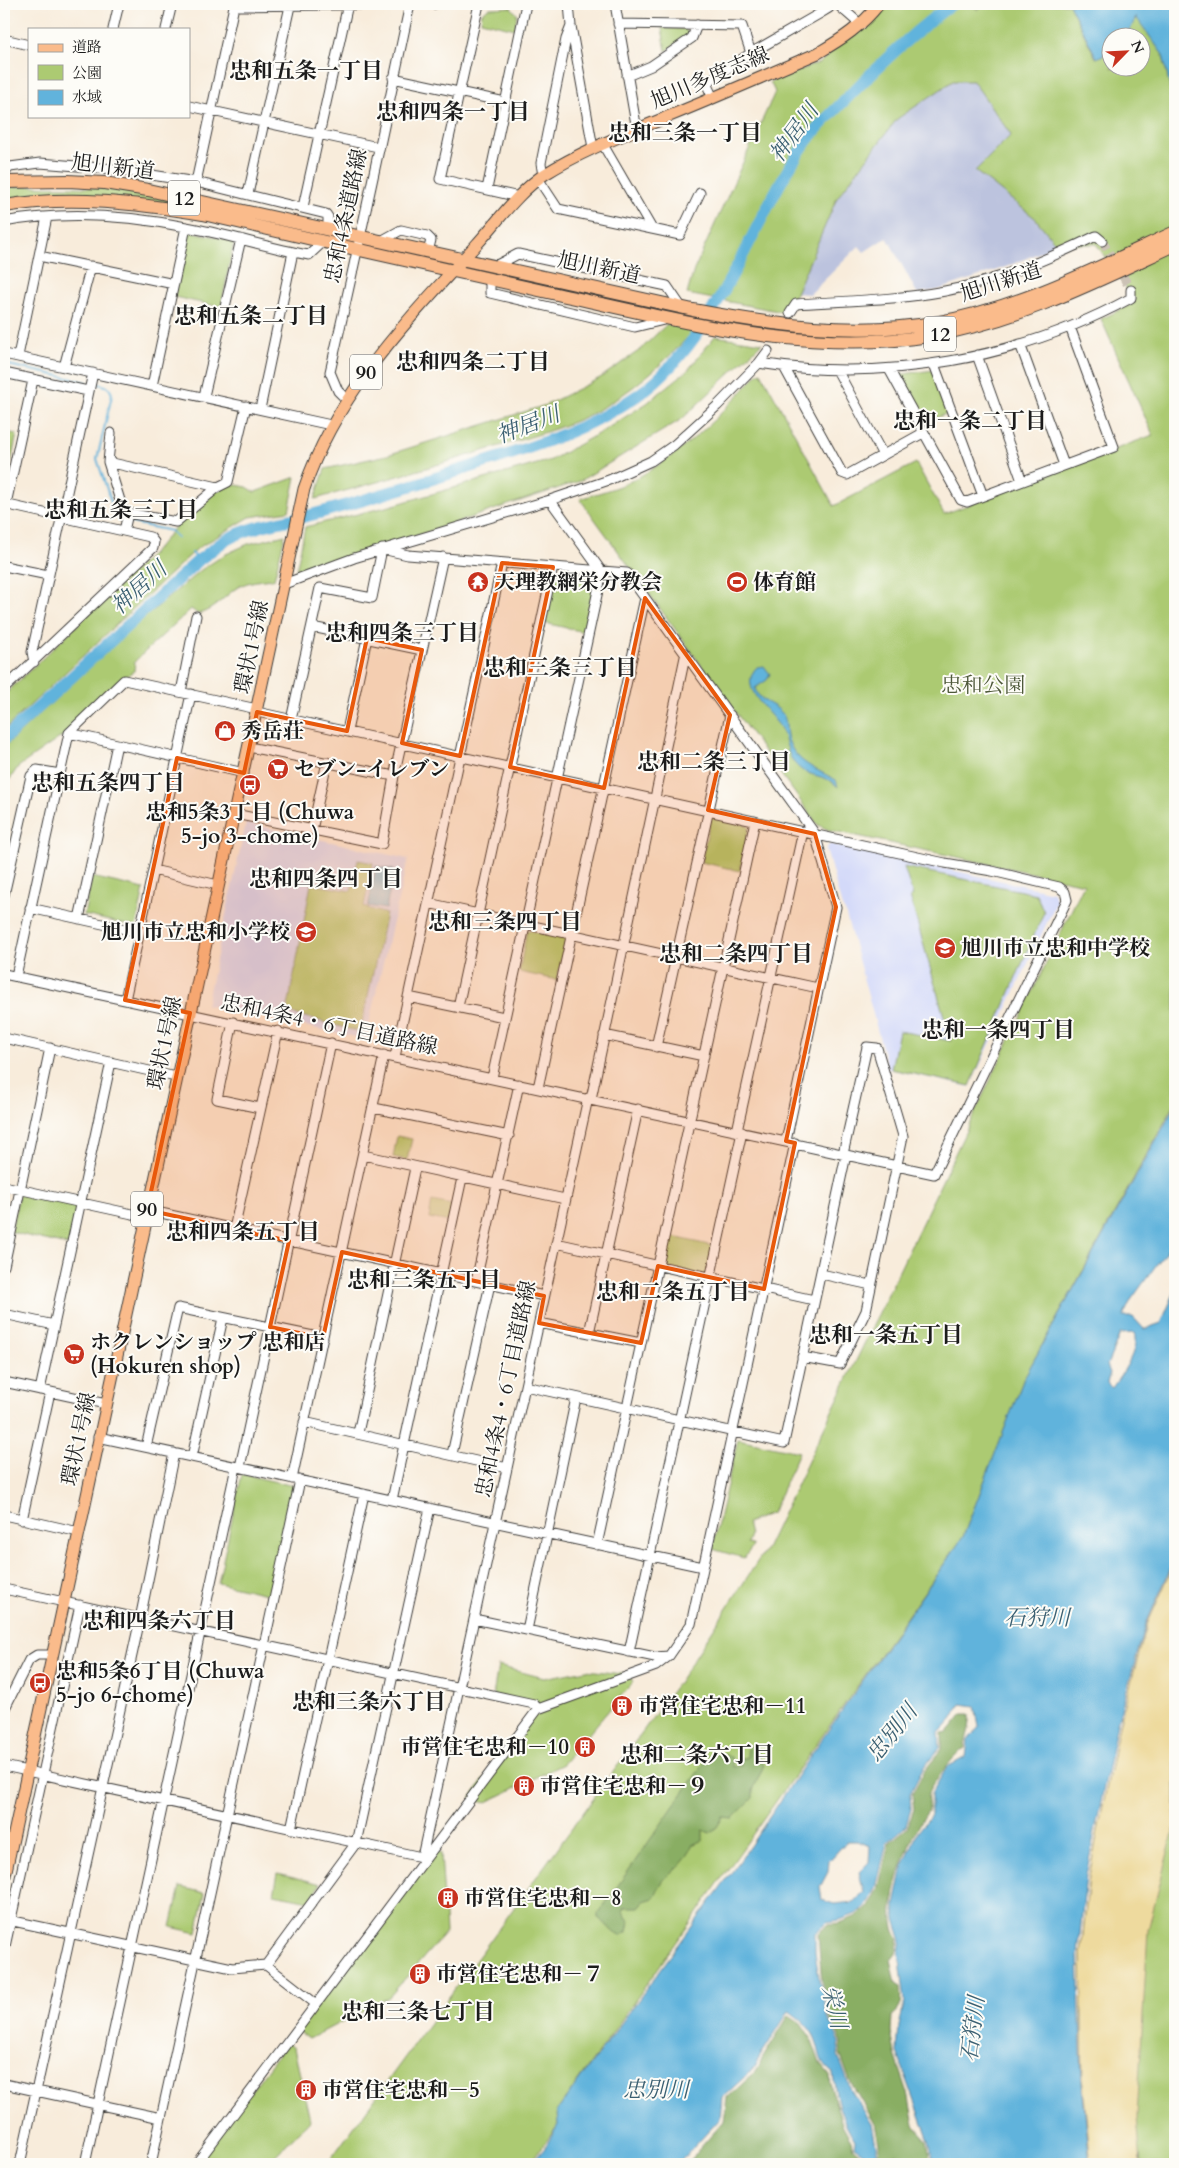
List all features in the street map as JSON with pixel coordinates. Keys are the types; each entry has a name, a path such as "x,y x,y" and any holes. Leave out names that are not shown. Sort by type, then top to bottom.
{"highway":[{"name":"旭川新道","path":"4,182 68,181 104,183 148,190 328,228 464,260 680,305 693,310 797,326 875,329 935,323 1010,304 1135,257 1175,245"},
{"name":"旭川新道","path":"4,206 78,201 134,203 203,214 452,271 731,331 766,337 821,342 880,342 935,335 978,326 1015,315 1054,300 1135,257 1175,232"}],"main road":[{"name":"旭川多度志線","path":"464,260 519,197 541,178 597,146 818,53 842,40 861,25 879,4"},
{"name":"環状1号線","path":"4,1880 98,1437 244,773 304,489 331,425 346,399 363,376 452,271 464,260"}],"street":[{"path":"113,28 119,4"},
{"path":"166,28 172,4"},
{"name":"忠和4条道路線","path":"346,399 338,391 330,372 410,4"},
{"path":"196,182 234,5 435,4"},
{"path":"479,4 440,179 519,197"},
{"path":"487,189 526,4"},
{"path":"570,4 572,26 597,146 652,229"},
{"path":"615,4 637,130"},
{"path":"713,98 706,83 752,53 829,8 831,4"},
{"path":"837,4 861,25"},
{"path":"303,207 348,5"},
{"path":"248,194 290,6"},
{"path":"618,24 742,26 752,53"},
{"path":"627,76 652,66 692,38 697,25"},
{"path":"572,26 566,39 541,163 541,178 558,209 680,235 700,194"},
{"path":"4,39 28,45"},
{"path":"393,78 505,102"},
{"path":"190,106 378,147"},
{"path":"4,173 10,167 40,163 114,169 196,182 326,214 328,217 328,228"},
{"path":"4,222 48,216 117,217 186,227 309,255 322,242"},
{"path":"18,356 48,216"},
{"path":"152,386 186,227"},
{"path":"790,313 796,304 898,298 947,291 1002,275 1056,255 1096,236 1102,241"},
{"path":"204,396 241,239"},
{"path":"260,409 293,252"},
{"path":"39,256 174,284"},
{"path":"64,367 91,266"},
{"path":"759,363 784,367 838,370 934,364 1020,344 1070,327 1131,298 1131,290"},
{"path":"888,368 961,500 967,502 1114,447 1070,327"},
{"path":"1020,344 1064,465"},
{"path":"284,584 382,549 550,500 609,480 651,461 674,445 717,406 759,363 768,351"},
{"path":"4,354 64,367 90,382"},
{"path":"977,355 1022,481"},
{"path":"934,364 983,496"},
{"path":"784,367 842,473 847,475 923,433"},
{"path":"838,370 883,455"},
{"path":"4,373 33,380 152,386 331,425"},
{"path":"33,380 5,504 60,516 126,522 176,522 218,487 228,482 246,406"},
{"path":"34,662 32,652 90,382"},
{"path":"4,689 152,548 154,542 150,537 126,522 108,462 111,433"},
{"path":"108,462 218,487"},
{"path":"492,1078 602,572 550,500"},
{"path":"382,549 408,555 627,573 815,834 836,907 786,1141"},
{"path":"291,720 320,588 372,598 382,549"},
{"path":"235,814 382,844 394,776 443,557"},
{"path":"395,1057 502,563"},
{"path":"4,566 48,576"},
{"path":"458,1007 553,567"},
{"path":"538,1088 645,598"},
{"path":"181,692 196,616"},
{"path":"312,627 422,650"},
{"path":"347,732 367,638"},
{"path":"16,976 69,733 124,680 191,694 291,720 402,743 604,788 655,799 708,810 1057,886 1064,890 1067,896 1064,908 934,1174 589,1099 604,1035 623,946 655,799 686,657"},
{"path":"125,1000 191,694"},
{"path":"656,1047 730,716"},
{"path":"69,733 244,773"},
{"path":"79,919 117,744"},
{"path":"249,747 394,776"},
{"path":"312,830 327,762"},
{"path":"4,895 31,776 38,770 60,774"},
{"path":"597,1545 756,821"},
{"path":"629,1652 711,1278 770,978 803,831"},
{"path":"152,870 218,885"},
{"path":"428,903 818,988"},
{"path":"30,908 140,932"},
{"name":"忠和4条4・6丁目道路線","path":"4,974 589,1099 538,1323 424,1858"},
{"path":"408,997 504,1017"},
{"path":"233,1022 217,1099 260,1108"},
{"path":"234,1229 278,1032"},
{"path":"604,1035 704,1056"},
{"path":"4,1038 176,1077"},
{"path":"85,2164 331,1043"},
{"path":"525,1386 784,1443 802,1357 814,1300 821,1274 867,1047 877,1048 903,1136 866,1311 840,1364 802,1357"},
{"path":"4,1266 50,1048"},
{"path":"151,2164 263,1645 296,1479 304,1422 374,1108 384,1055"},
{"path":"40,1390 111,1062"},
{"path":"476,1281 519,1084"},
{"path":"374,1108 509,1136"},
{"path":"589,1334 638,1110"},
{"path":"196,2164 538,1708 630,1677 656,1666 669,1656 690,1624 796,1143"},
{"path":"363,1156 566,1199"},
{"path":"358,1433 415,1168"},
{"path":"392,1500 462,1178"},
{"path":"4,1186 80,1203 234,1229 544,1296"},
{"path":"556,1243 814,1300"},
{"path":"821,1274 871,1285"},
{"path":"452,1454 490,1284"},
{"path":"146,1447 178,1308 323,1338"},
{"path":"4,1314 54,1325"},
{"path":"192,1457 223,1318"},
{"path":"538,1323 641,1343"},
{"path":"4,1382 106,1404"},
{"path":"22,1520 50,1392"},
{"path":"527,1630 576,1398"},
{"path":"304,1422 507,1468"},
{"path":"98,1437 703,1567"},
{"path":"20,2164 140,1619 174,1453"},
{"path":"291,1828 364,1494"},
{"path":"266,1965 356,1843 430,1508"},
{"path":"4,1516 79,1532"},
{"path":"4,1589 534,1704 538,1708"},
{"path":"4,1951 7,1920 43,1774 80,1605"},
{"path":"474,1619 654,1657 669,1656"},
{"path":"4,1710 29,1660 37,1655 51,1655"},
{"path":"4,1766 424,1858"},
{"path":"7,1920 232,1968 266,1965 316,2004"},
{"path":"4,2084 161,2118"}],"highlighted area":[{"path":"502,563 553,567 510,767 604,788 645,598 730,715 708,810 815,834 836,907 786,1141 795,1143 764,1289 658,1266 641,1343 539,1323 544,1296 342,1252 323,1338 270,1327 289,1241 147,1210 190,1013 125,1000 177,758 244,773 257,712 347,731 367,638 422,650 402,743 460,756"}],"shaded area":[{"path":"953,81 974,81 1011,135 975,171 1035,218 1057,245 1006,267 938,290 917,293 887,237 864,252 859,246 810,294 796,293 837,198 897,119"},
{"name":"旭川市立忠和小学校","path":"246,823 408,859 365,1039 206,1005"},
{"name":"旭川市立忠和中学校","path":"830,844 1053,892 1057,901 970,1087 888,1069 826,849"}],"green space":[{"name":"忠和公園","path":"879,4 972,4 977,10 987,4 1069,4 1096,58 1102,55 1102,78 1152,78 1152,39 1163,55 1175,103 1175,1103 1024,1378 963,1537 557,2111 558,2125 530,2164 327,2164 678,1683 767,1547 1084,884 829,830 818,825 580,499 625,484 666,460 715,419 761,372 834,506 916,463 944,514 1153,435 1101,319 1132,304 1122,278 1096,244 1057,245 1035,218 975,171 1011,135 973,81 953,81 897,119 837,198 796,293 783,312 687,294 694,270 775,92 770,82 821,62"},
{"path":"511,7 517,14 515,29 481,21 482,13 489,8"},
{"path":"1136,16 1144,28 1131,28"},
{"path":"662,28 686,29 689,36 666,51"},
{"path":"28,186 114,188 203,206 202,210 80,196 4,199 4,188"},
{"path":"189,231 234,241 221,307 174,297"},
{"path":"667,324 694,331 646,377 620,397 591,414 538,435 315,499 325,469 387,455 546,405 600,378 640,350"},
{"path":"715,336 762,343 682,419 580,481 295,576 305,527 390,506 551,460 603,431 647,403 688,370"},
{"path":"934,370 949,413 922,423 895,375"},
{"path":"4,432 17,434 4,495"},
{"path":"296,477 289,511 250,517 198,548 4,730 4,695 155,551 177,525 219,489 230,484 247,487 255,492"},
{"path":"285,535 274,579 242,585 204,612 198,614 191,609 135,661 134,671 125,677 64,735 18,767 4,788 4,747 138,623 201,570 224,555 248,544"},
{"path":"561,572 593,574 596,579 584,632 545,623 555,577"},
{"path":"711,817 747,825 749,828 740,871 701,862"},
{"path":"358,860 373,863 364,907 386,914 360,1032 287,1012 311,884 351,891"},
{"path":"904,867 1036,894 1044,912 970,1086 891,1069 899,1031 951,1041 910,897 913,896"},
{"path":"92,877 144,889 136,927 84,915"},
{"path":"527,930 566,938 557,980 519,972"},
{"path":"397,1136 412,1139 407,1160 393,1157"},
{"path":"20,1189 80,1203 71,1246 11,1232"},
{"path":"432,1201 452,1205 449,1222 429,1218"},
{"path":"665,1235 717,1247 711,1278 658,1266"},
{"path":"738,1439 799,1452 772,1513 747,1523 750,1535 747,1543 753,1546 744,1558 712,1549"},
{"path":"242,1474 294,1486 271,1595 218,1583"},
{"path":"1175,1562 1175,2164 1142,2164 1141,2155 1141,2164 1091,2164 1083,2086 1081,1954 1089,1876 1119,1725 1147,1625"},
{"path":"498,1666 544,1678 586,1670 623,1674 630,1677 633,1682 563,1764 485,1803 470,1798 538,1709 493,1696"},
{"path":"963,1714 970,1714 965,1748 944,1769 928,1794 929,1810 913,1837 899,1874 893,1911 894,1927 899,1939 896,1953 891,1959 896,1984 901,1987 902,1996 900,2007 892,2016 891,2031 895,2054 908,2093 914,2125 927,2140 931,2164 907,2164 897,2153 878,2160 879,2143 875,2124 849,2079 840,2054 842,2042 829,2017 827,1998 822,1985 818,1933 829,1924 840,1923 857,1916 869,1907 878,1890 889,1843 907,1828 914,1809 912,1794 925,1770 942,1749 942,1733 948,1732"},
{"path":"748,1745 758,1747 758,1757 764,1765 753,1790 753,1798 733,1818 723,1817 717,1827 710,1833 703,1830 703,1840 692,1845 685,1859 663,1881 654,1898 644,1901 639,1907 625,1907 623,1912 629,1921 627,1932 620,1936 611,1930 598,1918 598,1914 711,1753 731,1756 733,1767 741,1766 740,1759 747,1757"},
{"path":"434,1846 441,1853 446,1932 389,1997 309,2039 297,2030"},
{"path":"278,1873 321,1884 309,1901 274,1894"},
{"path":"180,1887 205,1893 197,1933 171,1927"},
{"path":"789,2015 801,2023 811,2038 820,2063 830,2075 831,2087 842,2124 851,2140 853,2148 862,2155 861,2164 686,2164 724,2121 727,2098 753,2074"},
{"path":"287,2043 294,2048 310,2120 267,2164 196,2164"}],"sand":[{"path":"1175,1562 1175,1825 1148,1930 1137,2117 1141,2164 1091,2164 1083,2086 1081,1954 1089,1876 1119,1725 1147,1625"}],"water":[{"path":"1069,4 1175,4 1175,103 1163,55 1152,40 1152,28 1144,28 1136,17 1131,28 1102,28 1102,56 1097,58"},
{"path":"764,666 770,674 767,680 755,688 757,693 763,700 782,713 791,747 801,760 836,780 838,787 828,780 807,773 794,763 781,729 753,691 752,675 757,667"},
{"path":"376,866 394,870 386,909 368,906"},
{"name":"石狩川","path":"1175,1106 1175,1239 1131,1300 1123,1317 1133,1317 1144,1329 1161,1323 1175,1291 1175,1558 1146,1624 1117,1723 1086,1875 1078,1954 1082,2084 1090,2164 933,2164 929,2140 897,2052 899,2026 905,2001 899,1952 901,1938 895,1919 895,1905 903,1866 918,1832 931,1815 931,1794 947,1767 966,1757 968,1740 979,1727 975,1706 961,1704 952,1719 939,1733 940,1748 924,1767 910,1794 911,1809 906,1826 887,1843 876,1888 869,1903 856,1914 840,1920 827,1922 815,1933 815,1952 827,2017 840,2042 838,2055 851,2090 872,2124 876,2145 876,2164 864,2164 864,2153 854,2146 855,2140 839,2108 833,2073 824,2064 812,2032 789,2011 751,2071 722,2098 720,2119 678,2164 531,2164 544,2149 558,2125 557,2111 742,1858 811,1755 963,1537 1024,1378","holes":["1134,1333 1135,1340 1132,1354 1112,1388 1107,1383 1110,1373 1107,1365 1120,1334","847,1841 857,1841 870,1846 869,1862 859,1872 864,1893 854,1902 834,1904 822,1900 820,1887 828,1872 829,1861"]}],"waterway":[{"name":"神居川","path":"4,739 199,560 226,540 250,530 346,505 526,449 584,426 638,395 666,371 691,342 732,276 786,173 806,142 830,115 897,49 952,4"},
{"path":"4,364 87,382"},
{"path":"94,383 108,387 112,395 97,459 117,519 124,522"},
{"path":"128,522 171,531 178,538"},
{"path":"192,553 199,560"}],"tunnel":[{"path":"1102,241 1131,290"}],"place":[{"name":"天理教網栄分教会","path":"478,582"},
{"name":"体育館","path":"737,582"},
{"name":"秀岳荘","path":"225,731"},
{"name":"セブン-イレブン","path":"278,769"},
{"name":"忠和5条3丁目 (Chuwa 5-jo 3-chome)","path":"250,785"},
{"name":"旭川市立忠和小学校","path":"306,932"},
{"name":"旭川市立忠和中学校","path":"945,948"},
{"name":"ホクレンショップ 忠和店 (Hokuren shop)","path":"74,1354"},
{"name":"忠和5条6丁目 (Chuwa 5-jo 6-chome)","path":"40,1683"},
{"name":"市営住宅忠和－11","path":"622,1706"},
{"name":"市営住宅忠和－10","path":"585,1747"},
{"name":"市営住宅忠和－９","path":"524,1786"},
{"name":"市営住宅忠和－8","path":"448,1898"},
{"name":"市営住宅忠和－７","path":"420,1974"},
{"name":"市営住宅忠和－5","path":"306,2090"}],"district":[{"name":"忠和五条一丁目","path":"306,71"},
{"name":"忠和四条一丁目","path":"453,112"},
{"name":"忠和三条一丁目","path":"685,133"},
{"name":"忠和五条二丁目","path":"251,316"},
{"name":"忠和四条二丁目","path":"473,362"},
{"name":"忠和一条二丁目","path":"970,421"},
{"name":"忠和五条三丁目","path":"121,510"},
{"name":"忠和四条三丁目","path":"402,633"},
{"name":"忠和三条三丁目","path":"560,668"},
{"name":"忠和二条三丁目","path":"714,762"},
{"name":"忠和五条四丁目","path":"108,783"},
{"name":"忠和四条四丁目","path":"326,879"},
{"name":"忠和三条四丁目","path":"505,922"},
{"name":"忠和二条四丁目","path":"736,954"},
{"name":"忠和一条四丁目","path":"998,1030"},
{"name":"忠和四条五丁目","path":"243,1232"},
{"name":"忠和三条五丁目","path":"424,1280"},
{"name":"忠和二条五丁目","path":"673,1292"},
{"name":"忠和一条五丁目","path":"886,1335"},
{"name":"忠和四条六丁目","path":"159,1621"},
{"name":"忠和三条六丁目","path":"369,1702"},
{"name":"忠和二条六丁目","path":"697,1755"},
{"name":"忠和三条七丁目","path":"418,2012"}],"water label":[{"name":"忠別川","path":"892,1733"},
{"name":"栄川","path":"834,2007"},
{"name":"忠別川","path":"656,2090"}]}
